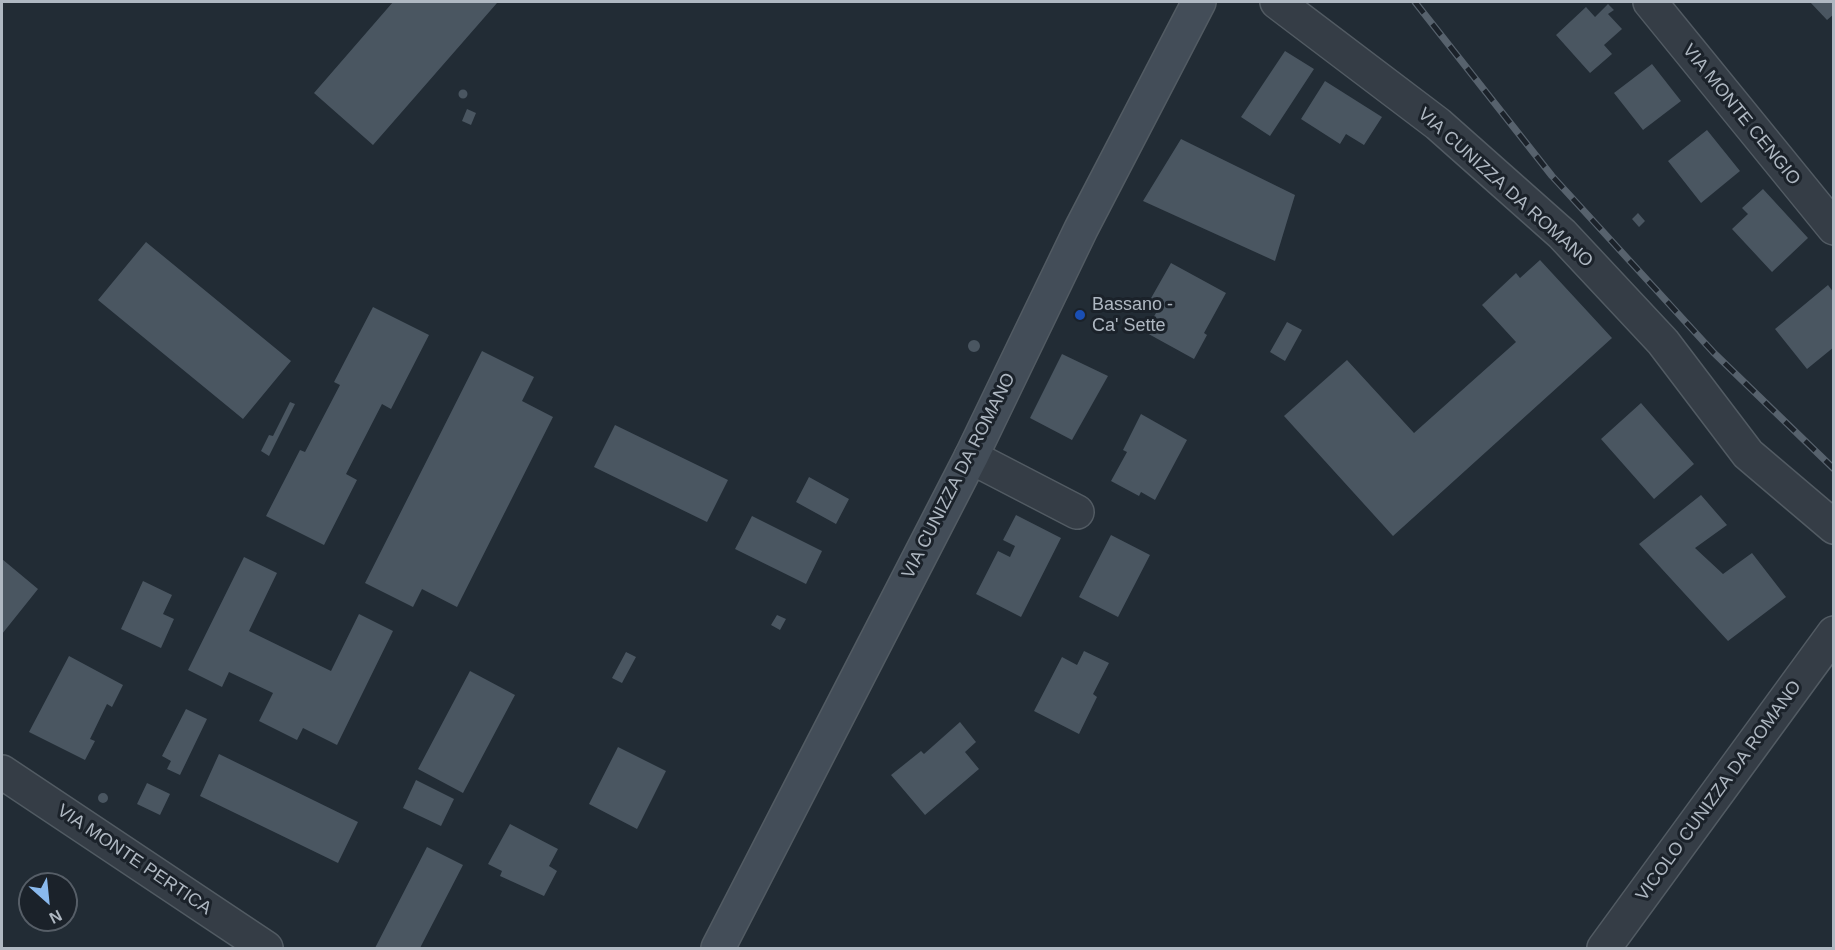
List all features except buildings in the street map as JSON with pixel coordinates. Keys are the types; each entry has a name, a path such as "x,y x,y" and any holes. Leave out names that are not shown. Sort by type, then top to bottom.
{"main road":[{"name":"VIA CUNIZZA DA ROMANO","path":"718,948 970,457 1081,229 1199,2"}],"street":[{"name":"VIA CUNIZZA DA ROMANO","path":"1277,2 1438,123 1562,234 1663,342 1748,454 1833,527"},
{"name":"VIA MONTE CENGIO","path":"1650,2 1833,228"},
{"path":"970,457 1077,512"},
{"name":"VICOLO CUNIZZA DA ROMANO","path":"1604,948 1833,633"},
{"name":"VIA MONTE PERTICA","path":"2,772 266,948"}],"railway":[{"path":"1415,2 1552,176 1714,353 1834,469"}],"place":[{"name":"Bassano - Ca' Sette","path":"1080,315"}]}
